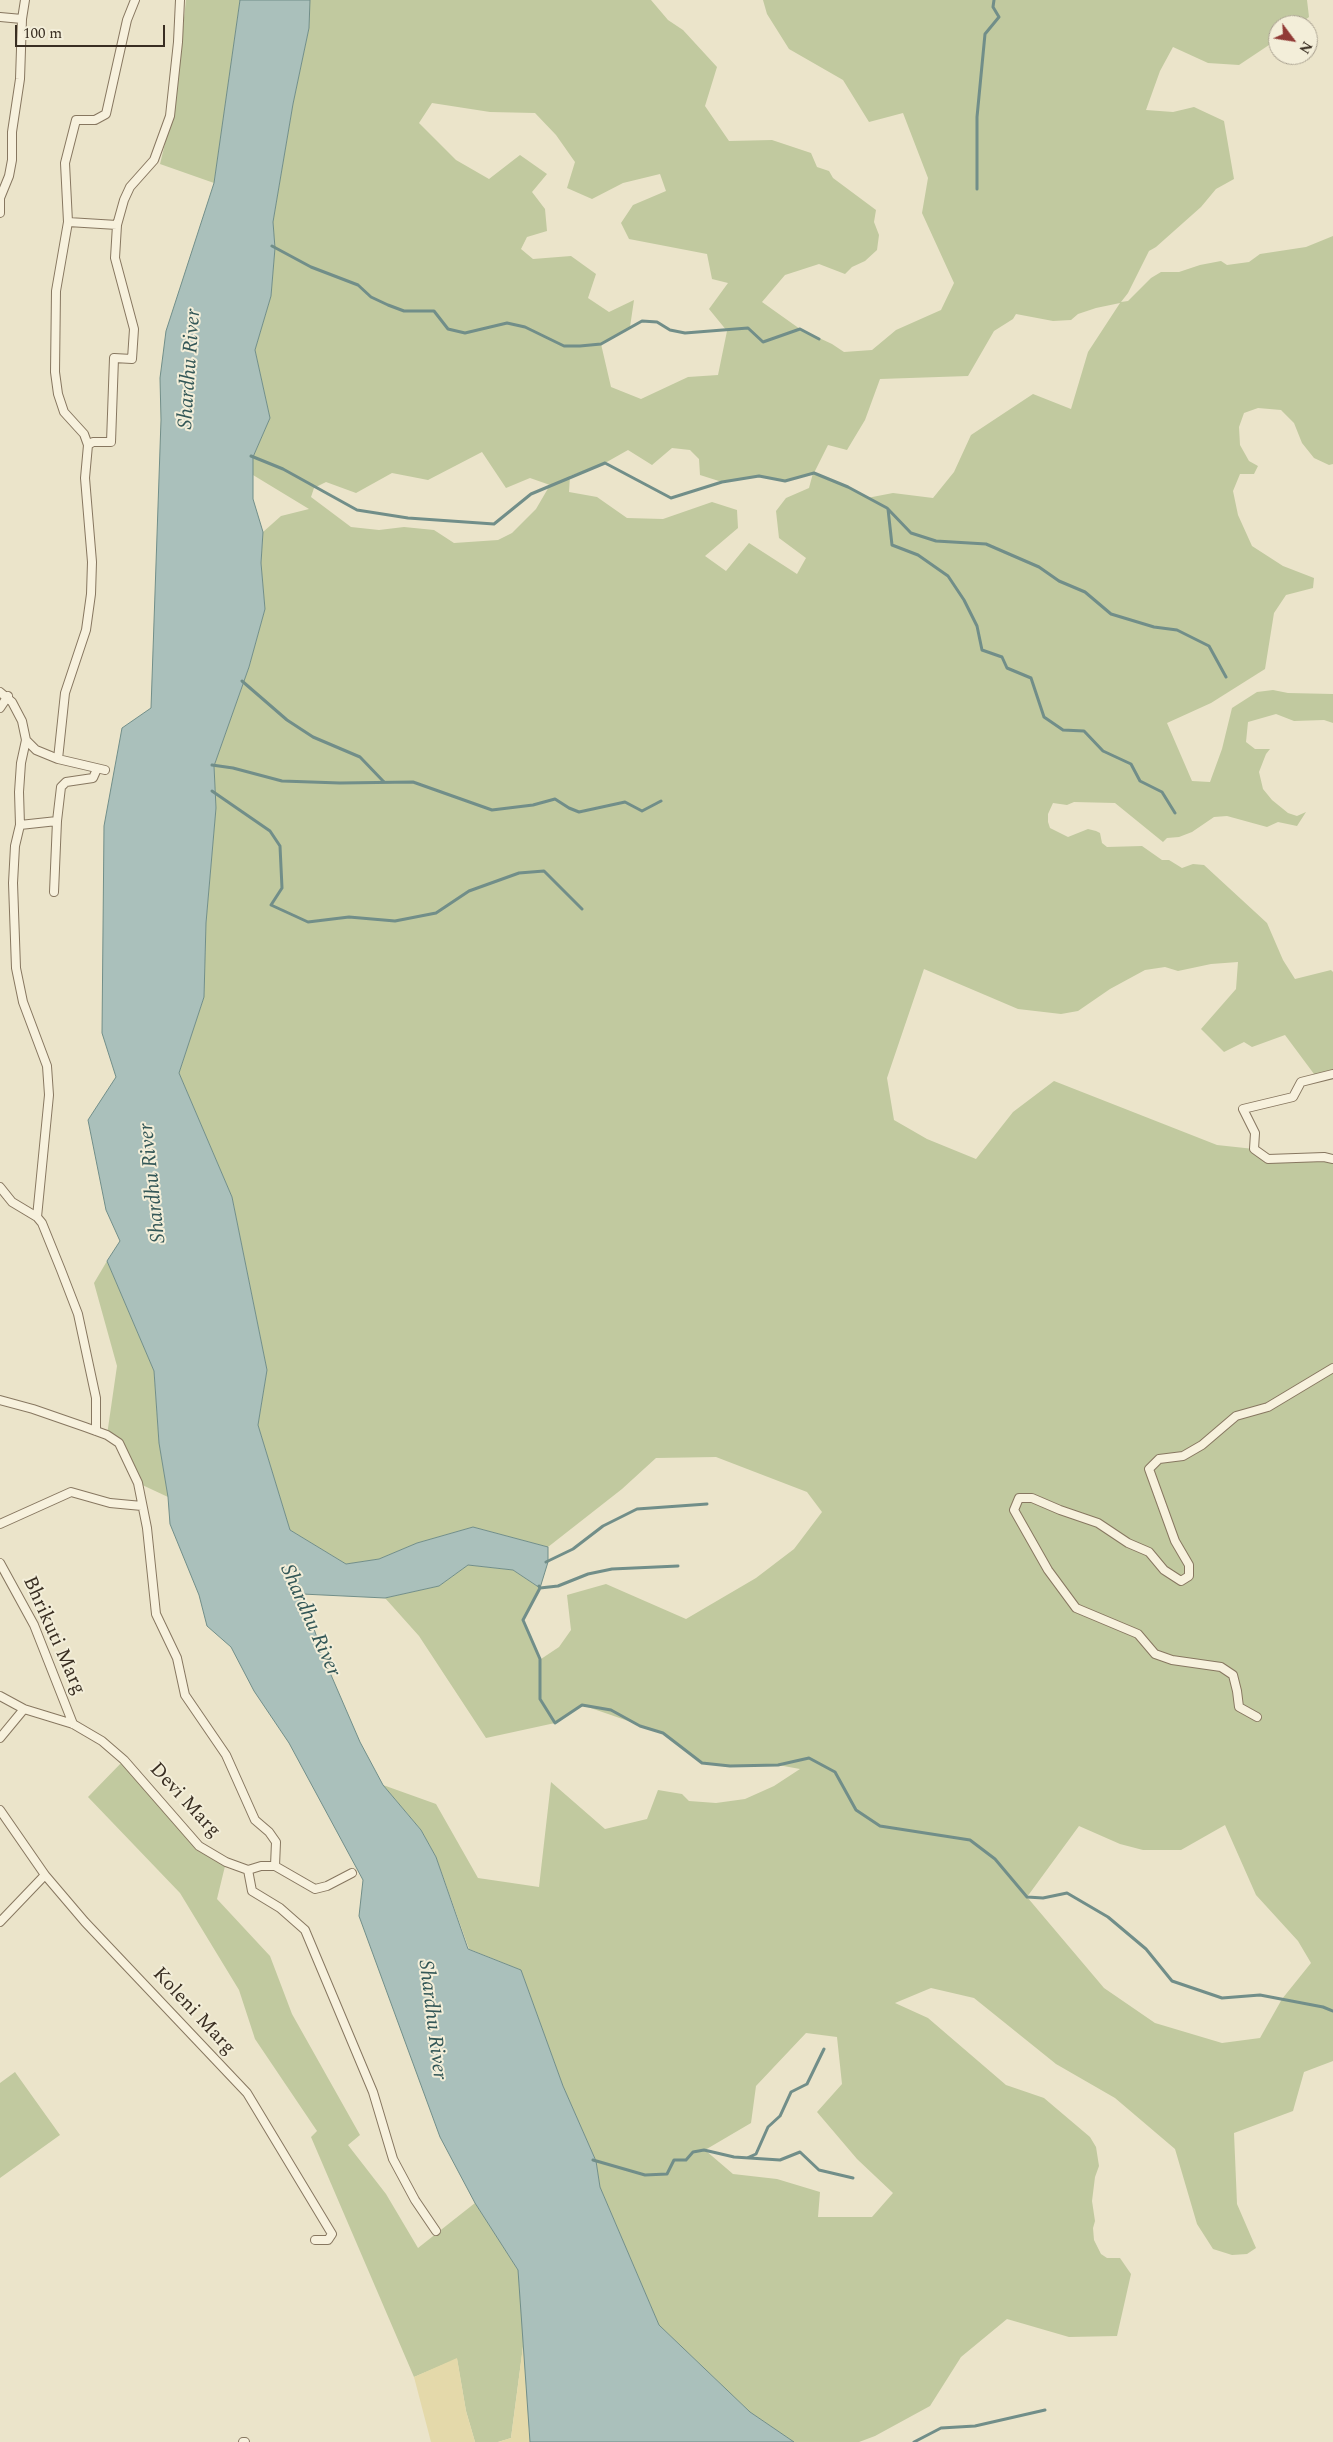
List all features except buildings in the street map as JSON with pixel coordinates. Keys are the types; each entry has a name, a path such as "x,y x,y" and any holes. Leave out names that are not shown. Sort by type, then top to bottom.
{"street":[{"path":"0,213 0,198 9,176 12,160 12,132 20,80 22,19 26,0"},
{"path":"58,758 65,693 86,630 91,594 92,562 85,478 88,445 84,434 64,412 58,394 55,372 56,291 68,222 65,163 72,129 76,120 95,120 106,114 126,20 135,0"},
{"path":"88,445 93,442 111,442 114,358 132,359 134,329 115,258 117,226 124,200 130,187 154,160 170,116 178,42 180,0"},
{"path":"0,17 22,19"},
{"path":"68,222 117,226"},
{"path":"0,708 4,694"},
{"path":"4,694 22,721 26,740 20,782 20,825 13,867 16,968 23,1002 47,1066 49,1095 37,1216"},
{"path":"26,740 36,750 58,758 101,769 94,778 66,782 61,787 56,821 54,892"},
{"path":"20,825 56,821"},
{"path":"1333,1074 1301,1082 1293,1097 1243,1109 1255,1133 1254,1149 1268,1159 1324,1157 1333,1159"},
{"path":"0,1187 12,1202 37,1216 42,1223 78,1314 96,1398 96,1431"},
{"path":"1257,1717 1239,1707 1238,1691 1233,1675 1221,1668 1172,1660 1155,1654 1138,1634 1076,1608 1048,1570 1014,1510 1019,1498 1032,1498 1098,1523 1128,1543 1149,1552 1164,1570 1180,1581 1189,1576 1189,1565 1175,1540 1149,1469 1159,1459 1183,1456 1202,1444 1236,1416 1268,1407 1333,1368"},
{"path":"0,1400 33,1409 96,1431 119,1443 138,1483 147,1528 156,1614 177,1658 185,1695 226,1755 255,1820 269,1832 276,1842 275,1866 306,1886 315,1889 327,1886 352,1874"},
{"path":"0,1524 71,1492 110,1503 142,1506"},
{"name":"Bhrikuti Marg","path":"0,1563 34,1625 73,1724"},
{"name":"Devi Marg","path":"0,1696 24,1709 73,1724 102,1740 124,1760 199,1846 226,1862 248,1870 261,1866 275,1866"},
{"path":"0,1738 24,1709"},
{"name":"Koleni Marg","path":"0,1810 45,1875 85,1922 247,2093 332,2234 328,2240 315,2240"},
{"path":"0,1829 7,1822"},
{"path":"248,1870 252,1891 280,1908 305,1930 373,2092 393,2159 415,2200 436,2232"},
{"path":"0,1922 11,1913 27,1892 45,1875"}],"green space":[{"path":"186,0 240,0 214,183 160,164 174,107"},
{"path":"310,0 651,0 668,20 683,30 717,67 705,106 729,141 772,140 811,153 817,167 829,171 833,178 876,210 874,222 879,235 877,250 865,261 852,267 845,274 819,264 785,275 762,302 800,329 832,344 844,352 872,350 896,330 941,310 954,283 922,213 928,178 903,113 869,122 843,80 789,49 767,14 763,0 1307,0 1309,15 1268,15 1268,46 1239,65 1208,63 1173,47 1160,71 1146,110 1173,112 1194,107 1224,121 1234,179 1216,189 1201,207 1149,251 1128,293 1121,302 1128,301 1151,278 1161,272 1179,272 1221,261 1227,265 1249,262 1260,254 1306,247 1333,236 1333,464 1329,465 1314,458 1302,443 1294,423 1281,410 1258,408 1244,413 1239,427 1240,445 1249,461 1258,466 1254,474 1240,474 1233,491 1238,515 1252,546 1283,566 1314,578 1313,588 1286,595 1274,613 1265,669 1211,703 1167,723 1192,781 1210,782 1222,749 1232,708 1257,692 1273,690 1288,693 1333,694 1333,723 1324,720 1294,721 1276,714 1248,722 1246,742 1255,749 1270,749 1259,772 1263,789 1272,800 1288,813 1297,816 1306,812 1297,826 1278,822 1267,827 1227,816 1214,817 1192,832 1179,837 1167,838 1163,842 1115,803 1074,802 1067,805 1053,803 1048,814 1048,822 1050,828 1068,837 1088,829 1100,833 1102,843 1107,847 1142,846 1162,860 1169,860 1182,868 1193,864 1204,865 1267,923 1283,960 1295,979 1331,970 1333,972 1333,1074 1317,1078 1285,1035 1252,1047 1244,1042 1224,1052 1201,1029 1236,989 1238,962 1211,964 1178,971 1165,967 1145,970 1110,989 1078,1011 1061,1014 1018,1009 924,969 887,1078 894,1120 927,1139 976,1159 1013,1112 1054,1081 1217,1145 1254,1149 1268,1159 1333,1159 1333,2061 1304,2072 1293,2111 1234,2133 1237,2204 1256,2248 1247,2254 1232,2255 1213,2249 1197,2224 1175,2149 1115,2098 1056,2064 974,1998 931,1988 895,2003 928,2018 1006,2085 1044,2098 1090,2137 1096,2147 1099,2166 1095,2177 1092,2201 1095,2221 1093,2228 1094,2240 1101,2254 1107,2258 1120,2258 1131,2274 1117,2336 1069,2337 1007,2319 961,2357 930,2406 875,2436 859,2442 794,2442 750,2412 659,2325 600,2187 596,2161 563,2086 521,1970 469,1949 436,1857 421,1830 383,1785 436,1804 478,1878 539,1887 551,1782 605,1829 647,1819 658,1790 682,1794 689,1801 716,1803 745,1799 774,1786 800,1769 778,1765 730,1766 702,1763 663,1733 582,1705 555,1723 486,1738 419,1636 385,1598 439,1586 468,1565 513,1570 540,1588 523,1620 541,1659 559,1647 571,1630 567,1595 606,1584 686,1619 756,1578 794,1549 822,1512 807,1492 716,1457 656,1458 622,1489 548,1547 473,1527 417,1543 379,1559 346,1564 290,1530 258,1425 267,1370 232,1197 179,1073 204,997 206,923 216,808 214,766 249,667 265,609 261,563 263,532 281,516 309,509 253,475 253,457 270,418 255,350 271,296 275,248 273,222 293,104 309,28","holes":["432,103 490,112 535,113 556,135 575,162 567,188 592,199 623,183 660,174 666,191 633,205 621,223 629,239 707,254 712,279 728,283 709,309 727,331 718,375 688,377 641,399 611,387 601,344 630,327 634,300 609,312 588,298 596,274 571,256 533,259 521,249 527,237 547,231 545,209 532,192 547,174 520,155 489,179 456,160 419,123","1120,303 1088,352 1071,409 1033,394 971,435 954,472 933,498 893,493 867,498 848,487 814,473 828,445 847,450 865,420 880,379 968,376 994,331 1013,319 1016,314 1053,321 1071,320 1078,314","672,448 690,450 699,459 700,475 722,482 759,476 785,481 813,473 809,488 786,498 776,511 779,538 806,558 797,574 749,543 726,571 705,556 738,528 737,510 712,502 663,519 627,518 597,497 569,492 570,476 605,463 628,450 652,465","482,452 506,488 530,478 550,485 536,509 512,533 498,540 454,543 434,530 404,527 379,530 351,527 311,497 314,488 326,482 356,493 392,473 428,480","1225,1825 1256,1895 1298,1941 1311,1963 1282,1999 1260,2038 1222,2043 1155,2023 1104,1988 1027,1897 1079,1826 1120,1844 1143,1850 1181,1850","806,2033 837,2037 842,2084 817,2112 857,2159 893,2193 872,2217 818,2217 820,2192 777,2179 733,2174 705,2150 751,2123 756,2086"]},
{"path":"107,1261 154,1371 159,1443 168,1497 138,1483 128,1459 107,1435 117,1366 94,1283"},
{"path":"124,1760 185,1832 226,1862 217,1899 270,1956 292,2014 360,2135 348,2145 386,2194 418,2248 475,2203 518,2270 524,2339 511,2438 498,2442 475,2442 466,2411 457,2359 414,2377 311,2137 317,2131 255,2039 239,1990 180,1893 88,1797"},
{"path":"15,2072 60,2135 0,2178 0,2083"}],"sand":[{"path":"524,2339 530,2442 498,2442 511,2438"},
{"path":"457,2358 466,2411 475,2442 431,2442 414,2377"}],"water":[{"name":"Shardhu River","path":"240,0 310,0 309,28 293,104 273,222 275,248 271,296 255,350 270,418 253,457 253,499 263,532 261,563 265,609 249,667 214,766 216,808 206,923 204,997 179,1073 232,1197 267,1370 258,1425 290,1530 346,1564 379,1559 417,1543 473,1527 548,1547 548,1562 540,1588 513,1570 468,1565 439,1586 385,1598 302,1594 325,1661 360,1742 383,1785 421,1830 436,1857 468,1949 521,1970 563,2086 596,2161 600,2187 659,2325 750,2412 794,2442 530,2442 518,2270 475,2203 440,2137 359,1916 363,1880 289,1743 254,1691 231,1647 207,1626 199,1595 170,1524 168,1497 159,1443 154,1371 107,1261 120,1241 106,1210 88,1120 116,1077 102,1033 104,826 122,728 151,708 161,420 160,378 166,331 214,183"}],"waterway":[{"path":"977,189 977,117 985,34 999,17 993,7 994,0"},
{"path":"272,246 311,267 358,285 371,297 388,305 404,311 434,311 448,329 465,333 507,323 525,327 564,346 580,346 601,344 642,321 657,322 670,330 685,333 748,328 763,342 800,329 819,339"},
{"path":"251,456 283,469 357,510 408,518 494,524 531,494 605,463 671,498 722,482 759,476 785,481 814,473 848,487 887,508 911,533 936,541 986,544 1039,567 1059,581 1085,592 1111,614 1154,627 1177,630 1209,646 1226,677"},
{"path":"888,509 892,545 918,555 948,576 964,600 977,626 982,650 1002,657 1007,668 1031,678 1044,717 1063,730 1084,731 1103,751 1131,764 1140,781 1162,792 1175,813"},
{"path":"242,681 287,720 313,737 360,757 384,782"},
{"path":"212,765 233,768 282,781 340,783 413,782 492,810 533,805 555,799 579,812 625,802 642,811 661,801"},
{"path":"212,791 270,831 280,846 282,888 271,905 308,922 349,917 395,921 436,913 469,891 519,873 544,871 582,909"},
{"path":"546,1562 573,1549 603,1526 637,1509 707,1504"},
{"path":"540,1588 558,1586 588,1574 612,1569 678,1566"},
{"path":"539,1586 540,1588 523,1620 540,1659 540,1699 555,1723 582,1705 611,1710 640,1726 663,1733 702,1763 730,1766 778,1765 809,1758 835,1772 856,1810 880,1826 970,1840 995,1859 1027,1897 1043,1898 1067,1893 1108,1917 1146,1949 1172,1981 1222,1998 1260,1995 1323,2007 1333,2011"},
{"path":"747,2158 756,2154 768,2127 780,2116 791,2092 807,2084 824,2049"},
{"path":"593,2160 645,2175 667,2174 674,2160 686,2160 693,2152 704,2150 734,2157 780,2160 800,2152 819,2170 853,2178"},
{"path":"914,2442 941,2428 975,2426 1045,2410"}]}
